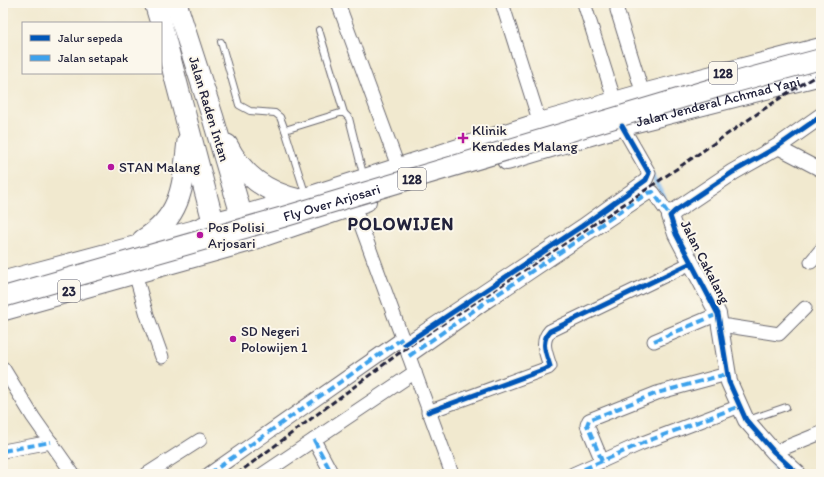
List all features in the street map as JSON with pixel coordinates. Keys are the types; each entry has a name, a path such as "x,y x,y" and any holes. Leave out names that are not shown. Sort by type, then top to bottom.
{"highway":[{"name":"Jalan Raden Intan","path":"155,3 160,22"},
{"name":"Jalan Raden Intan","path":"176,3 213,118 249,241"},
{"name":"Jalan Raden Intan","path":"162,28 190,129 220,249"},
{"path":"213,118 233,156 248,174 260,185 279,195 303,198"},
{"path":"130,247 158,230 166,221 176,205 182,186 190,129"},
{"name":"23","path":"3,282 194,231 214,223 241,216"},
{"name":"23","path":"3,310 249,241"}],"main road":[{"name":"Jalan Jenderal Achmad Yani","path":"241,216 364,178 399,169 540,123 821,48"},
{"name":"Fly Over Arjosari","path":"3,297 283,217 728,84 821,59"},
{"name":"Jalan Jenderal Achmad Yani","path":"249,241 372,199 651,118 821,75"},
{"path":"625,100 651,118"},
{"path":"624,126 625,100"}],"street":[{"path":"338,3 399,169"},
{"path":"502,3 540,123"},
{"path":"584,3 625,100"},
{"path":"619,3 617,10 625,100"},
{"name":"Jalan Cakalang","path":"798,474 774,452 739,411 722,376 716,318 688,265 672,226 670,216 672,213 733,172 777,147 821,116"},
{"path":"209,474 406,346 582,226 646,180 649,173 624,126"},
{"path":"777,147 821,170"},
{"path":"406,346 483,304 648,193 653,192 657,196 670,216"},
{"path":"354,206 386,299 406,346 428,412 452,474"},
{"path":"811,262 821,250"},
{"path":"428,412 548,368 550,366 544,346 545,338 550,331 688,265"},
{"path":"135,273 147,315 162,357"},
{"path":"654,341 716,318 780,334 805,308"},
{"path":"3,368 33,417 73,474"},
{"path":"263,474 414,372"},
{"path":"602,461 587,425 589,420 657,393 722,376"},
{"path":"573,474 640,444 739,411"},
{"path":"774,452 821,433"},
{"path":"147,474 200,440"},
{"path":"314,440 332,474"},
{"path":"3,450 51,442"}],"lane":[{"path":"319,30 344,113 349,118 364,178"},
{"path":"221,42 240,104 250,111 275,113 280,117 285,130 303,198"},
{"path":"285,130 344,113"},
{"path":"739,411 786,407"}],"waterway":[{"path":"651,174 664,197"},
{"path":"769,456 779,474"}],"railway":[{"path":"237,474 406,348 650,187 789,92 821,73"}],"marked path":[{"path":"409,356 483,304 648,193 653,192 670,216"},
{"path":"654,341 718,314"},
{"path":"209,474 403,338"},
{"path":"602,461 587,425 589,420 657,393 727,374"},
{"path":"573,474 640,444 740,406"},
{"path":"314,440 332,474"},
{"path":"3,451 51,442"}],"cycle path":[{"path":"798,474 774,452 746,420 729,382 718,314 676,234 670,216 675,211 733,172 777,147 821,116"},
{"path":"405,344 582,226 646,180 649,173 622,126"},
{"path":"428,412 548,368 550,366 545,348 545,339 550,331 691,263"}],"place":[{"name":"Klinik Kendedes Malang","path":"463,138"},
{"name":"STAN Malang","path":"111,167"},
{"name":"Pos Polisi Arjosari","path":"200,235"},
{"name":"SD Negeri Polowijen 1","path":"233,339"}],"district":[{"name":"POLOWIJEN","path":"401,224"}]}
